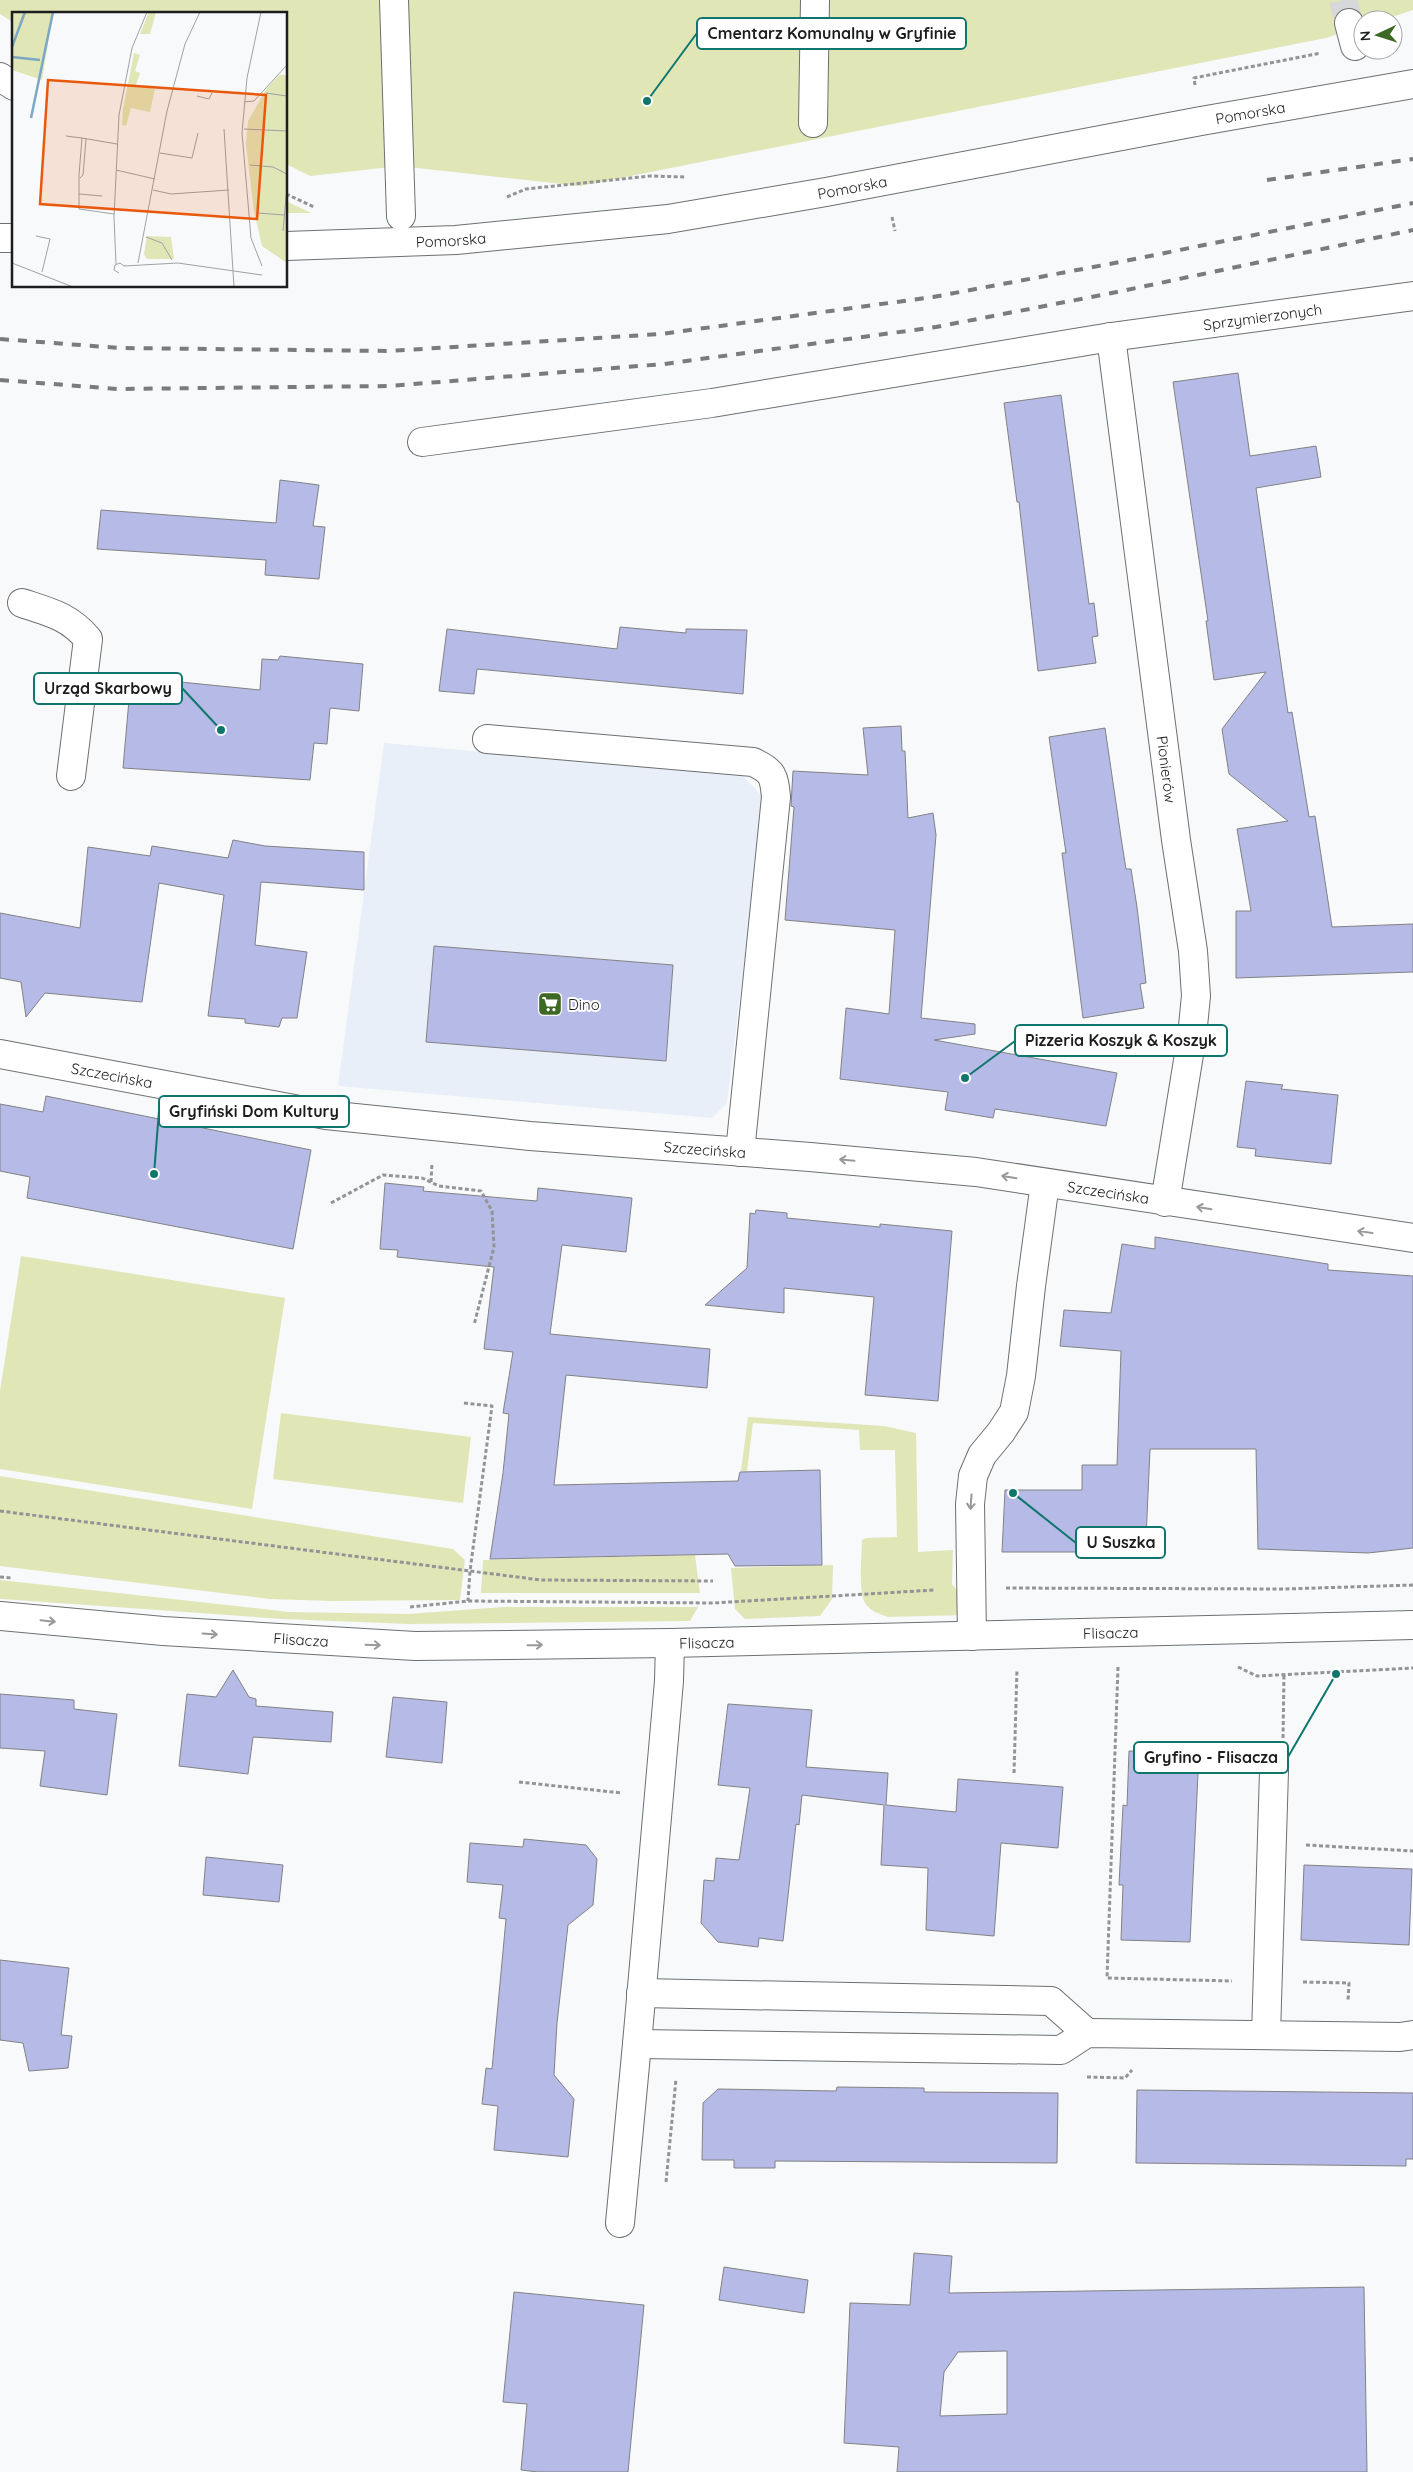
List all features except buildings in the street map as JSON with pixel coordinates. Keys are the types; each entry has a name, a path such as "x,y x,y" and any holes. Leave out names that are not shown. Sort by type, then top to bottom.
{"street":[{"path":"394,0 401,216"},
{"path":"813,123 815,0"},
{"path":"0,77 12,85"},
{"name":"Pomorska","path":"288,246 358,245 456,240 668,219 826,192 1220,117 1413,84"},
{"name":"Sprzymierzonych","path":"422,442 712,402 1111,338 1413,296"},
{"name":"Pionierów","path":"1111,338 1176,840 1193,951 1196,996 1192,1036 1165,1202"},
{"path":"22,603 60,616 76,625 88,639 71,776"},
{"path":"487,739 753,762 767,768 774,780 776,797 740,1152"},
{"name":"Szczecińska","path":"0,1054 326,1115 430,1127 915,1166 1045,1183 1413,1238"},
{"path":"972,1636 970,1504 974,1476 982,1455 1001,1432 1014,1412 1022,1376 1030,1286 1045,1183"},
{"name":"Flisacza","path":"0,1616 107,1627 381,1645 670,1642 1413,1625"},
{"path":"620,2223 669,1681 670,1642"},
{"path":"1266,2035 1274,1772"},
{"path":"641,1993 1051,2001 1087,2033"},
{"path":"637,2044 1061,2050 1087,2033 1400,2037 1413,2034"}],"path":[{"path":"1196,94 1194,78 1352,34"},
{"path":"431,1182 433,1156"},
{"path":"331,1204 383,1175 422,1178 439,1186 481,1191 492,1211 494,1247 474,1325"},
{"path":"464,1403 492,1406 470,1571 468,1601"},
{"path":"0,1512 541,1580 713,1582"},
{"path":"0,1577 20,1579"},
{"path":"405,1607 423,1607 468,1601 713,1603 972,1588 1284,1589 1413,1585"},
{"path":"1014,1773 1018,1660"},
{"path":"1109,1899 1118,1665"},
{"path":"1274,1772 1283,1745 1284,1674"},
{"path":"518,1782 628,1793"},
{"path":"1297,1845 1413,1851"},
{"path":"666,2182 677,2074"}],"shaded area":[{"path":"384,743 742,775 764,798 727,1103 712,1118 338,1086"}],"green space":[{"path":"0,0 1413,0 1413,10 1403,13 1403,10 1353,10 1353,29 1326,38 580,186 399,166 310,176 288,165 288,12 12,12 12,22 0,14"},
{"path":"288,202 311,213 288,213"},
{"path":"21,1256 285,1298 252,1509 0,1469 0,1391"},
{"path":"281,1413 471,1437 463,1503 273,1479"},
{"path":"748,1417 884,1426 916,1433 918,1552 953,1550 952,1584 962,1596 962,1615 888,1617 872,1610 865,1603 861,1581 862,1540 866,1538 897,1537 895,1450 860,1450 859,1430 753,1423 747,1471 741,1471"},
{"path":"0,1476 453,1549 465,1560 460,1600 332,1601 270,1599 0,1566"},
{"path":"695,1555 700,1593 481,1593 483,1560"},
{"path":"833,1565 832,1599 820,1616 745,1619 735,1609 731,1568"},
{"path":"0,1580 289,1612 408,1614 503,1607 698,1607 690,1621 409,1624 283,1619 0,1599"}],"tunnel":[{"path":"1343,0 1349,23"}],"railway":[{"path":"1267,180 1413,159"},
{"path":"0,339 120,348 389,351 661,334 933,297 1120,262 1413,203"},
{"path":"0,380 118,389 389,386 664,364 936,327 1117,292 1413,230"}],"place":[{"name":"Cmentarz Komunalny w Gryfinie","path":"647,101"},
{"name":"Urząd Skarbowy","path":"221,730"},
{"name":"Dino","path":"550,1004"},
{"name":"Pizzeria Koszyk & Koszyk","path":"965,1078"},
{"name":"Gryfiński Dom Kultury","path":"154,1174"},
{"name":"U Suszka","path":"1013,1493"},
{"name":"Gryfino - Flisacza","path":"1336,1674"}]}
